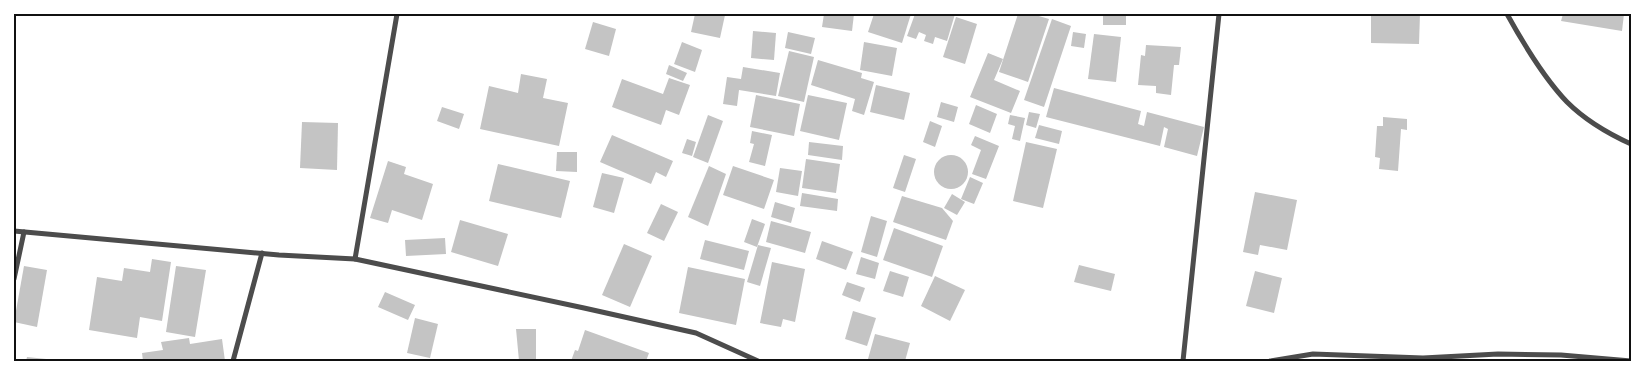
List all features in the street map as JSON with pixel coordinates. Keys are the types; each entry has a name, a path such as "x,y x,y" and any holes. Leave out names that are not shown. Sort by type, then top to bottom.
{"street":[{"path":"355,259 397,14"},
{"path":"1183,361 1219,14"},
{"path":"1506,14 1547,77 1568,103 1591,122 1631,144"},
{"path":"14,231 262,253 355,259 696,334 758,361"},
{"path":"14,279 24,232"},
{"path":"233,361 262,253"},
{"path":"1270,361 1313,354 1423,358 1498,354 1561,355 1631,361"}],"building":[{"path":"695,14 725,15 720,38 691,32"},
{"path":"824,14 854,14 852,31 822,27"},
{"path":"874,14 911,14 902,43 868,32"},
{"path":"915,14 955,14 947,41 935,37 933,44 924,41 926,35 919,32 916,39 907,36"},
{"path":"1018,14 1032,14 1049,19 1028,82 999,72"},
{"path":"1103,14 1126,14 1126,25 1103,25"},
{"path":"1371,14 1420,14 1419,44 1371,43"},
{"path":"1563,14 1624,14 1622,31 1561,21"},
{"path":"956,17 977,24 965,64 943,57"},
{"path":"1052,19 1071,26 1044,107 1024,100"},
{"path":"593,22 616,29 609,56 585,49"},
{"path":"753,31 776,33 774,60 751,58"},
{"path":"788,32 815,38 811,54 785,48"},
{"path":"1073,32 1086,34 1084,48 1071,46"},
{"path":"1094,34 1121,37 1116,82 1088,79"},
{"path":"682,42 702,50 695,72 674,64"},
{"path":"864,42 897,48 892,76 860,70"},
{"path":"1146,45 1181,47 1179,65 1174,65 1171,95 1156,93 1156,86 1138,85 1141,55 1145,56"},
{"path":"789,51 814,57 804,102 778,96"},
{"path":"988,53 1003,59 994,80 1020,91 1011,113 970,97"},
{"path":"818,60 862,73 861,78 874,82 864,115 852,111 855,99 811,85"},
{"path":"669,65 687,73 683,81 666,74"},
{"path":"743,67 780,73 776,96 739,90 737,106 723,104 727,77 741,79"},
{"path":"521,74 547,79 543,98 568,103 559,146 480,129 489,86 518,93"},
{"path":"669,78 690,85 679,115 666,110 661,125 612,107 622,79 663,94"},
{"path":"876,85 910,93 904,120 870,112"},
{"path":"1054,88 1141,111 1138,124 1144,126 1147,112 1204,127 1197,156 1164,147 1168,129 1164,127 1160,146 1046,117"},
{"path":"756,95 800,104 794,136 750,127"},
{"path":"808,95 847,103 839,140 800,131"},
{"path":"941,102 958,107 954,122 937,117"},
{"path":"976,105 997,114 990,133 969,124"},
{"path":"442,107 464,114 459,129 437,121"},
{"path":"1029,112 1040,114 1036,128 1026,125"},
{"path":"708,115 723,121 708,163 693,157"},
{"path":"1010,115 1025,118 1020,141 1012,139 1015,126 1008,124"},
{"path":"1383,117 1407,119 1407,130 1401,129 1398,171 1379,169 1380,158 1375,157 1377,126 1383,126"},
{"path":"930,121 942,126 935,147 923,142"},
{"path":"302,122 338,123 337,170 300,168"},
{"path":"1039,125 1062,131 1059,144 1035,138"},
{"path":"752,131 772,135 765,166 749,162 754,144 750,143"},
{"path":"612,135 673,161 666,177 656,172 651,184 600,162"},
{"path":"975,136 999,146 986,179 972,174 981,150 971,145"},
{"path":"687,139 696,142 692,156 682,153"},
{"path":"809,142 843,146 842,160 808,155"},
{"path":"1026,142 1057,149 1043,208 1013,201"},
{"path":"557,152 577,152 577,172 556,171"},
{"path":"904,155 916,159 905,192 893,188"},
{"path":"951,155 958,156 963,160 967,165 967,179 963,184 958,188 951,189 944,188 939,184 935,179 934,172 935,165 939,160 944,156"},
{"path":"806,159 840,164 836,193 802,188"},
{"path":"388,161 406,167 404,174 433,184 422,220 392,210 388,223 370,218"},
{"path":"498,164 570,181 561,218 489,201"},
{"path":"709,166 726,174 708,226 688,217"},
{"path":"733,166 774,180 764,209 723,195"},
{"path":"780,168 802,171 798,196 776,192"},
{"path":"602,173 624,178 614,213 593,207"},
{"path":"970,177 983,183 974,204 961,199"},
{"path":"1255,192 1297,200 1287,250 1260,245 1258,255 1243,252"},
{"path":"802,193 838,199 837,211 800,206"},
{"path":"952,194 965,202 957,215 944,208"},
{"path":"902,196 942,208 953,221 946,240 893,222"},
{"path":"775,202 795,208 791,223 771,217"},
{"path":"661,204 678,212 664,241 647,233"},
{"path":"871,216 887,221 877,257 861,252"},
{"path":"752,219 765,224 757,247 744,242"},
{"path":"460,220 508,234 498,266 451,252"},
{"path":"771,221 811,232 805,253 766,242"},
{"path":"894,228 943,246 932,277 883,260"},
{"path":"445,238 446,254 406,256 405,240"},
{"path":"705,240 749,251 744,270 700,259"},
{"path":"822,241 853,252 846,270 816,259"},
{"path":"624,244 652,256 630,307 602,295"},
{"path":"758,245 771,248 760,286 747,282"},
{"path":"861,257 879,263 875,279 856,274"},
{"path":"152,259 171,262 162,321 140,317 137,338 89,330 97,277 122,281 124,268 150,272"},
{"path":"772,262 805,269 795,322 783,319 781,327 760,323"},
{"path":"1079,265 1115,274 1111,291 1074,282"},
{"path":"24,266 47,270 37,327 14,322"},
{"path":"176,266 206,270 195,337 166,332"},
{"path":"688,267 745,279 736,325 679,313"},
{"path":"890,271 909,277 903,297 883,291"},
{"path":"1255,271 1282,278 1274,313 1246,306"},
{"path":"935,276 965,290 950,321 921,306"},
{"path":"847,282 865,288 860,302 842,295"},
{"path":"385,292 415,305 408,320 378,307"},
{"path":"853,311 876,318 867,346 845,339"},
{"path":"415,318 438,324 430,358 407,353"},
{"path":"516,329 536,329 536,361 519,361"},
{"path":"585,330 649,353 646,361 571,361 575,350 578,351"},
{"path":"875,334 910,343 905,361 868,359"},
{"path":"189,338 190,344 222,339 225,361 143,361 142,353 163,350 161,342"},
{"path":"27,357 56,360 56,361 26,361"}]}
